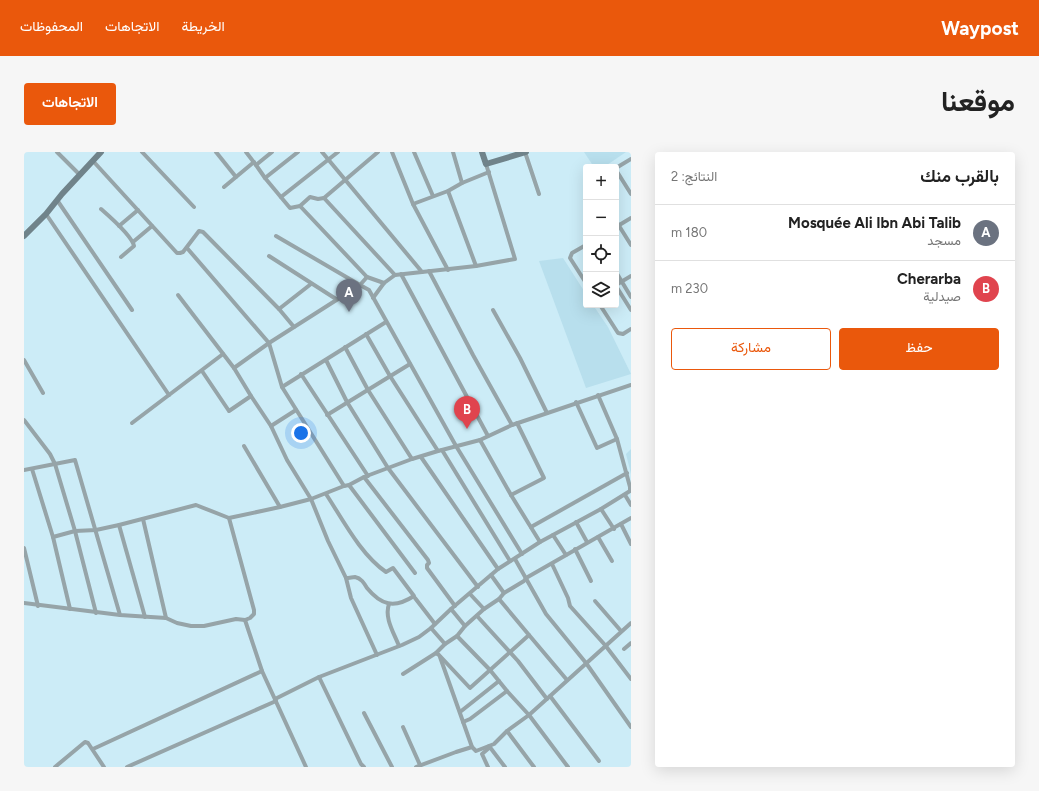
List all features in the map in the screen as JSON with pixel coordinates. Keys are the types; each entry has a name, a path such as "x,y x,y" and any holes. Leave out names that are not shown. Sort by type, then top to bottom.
{"street":[{"path":"57,152 80,175"},
{"path":"24,236 46,214 100,152"},
{"path":"142,152 194,207"},
{"path":"216,152 236,177"},
{"path":"246,152 290,208 300,206 310,198 324,198 378,152"},
{"path":"224,187 272,152"},
{"path":"265,178 298,152"},
{"path":"322,152 422,272"},
{"path":"282,197 338,152"},
{"path":"392,152 413,204 448,270"},
{"path":"414,152 433,196"},
{"path":"453,152 462,183"},
{"path":"374,298 384,283 395,275 448,270 515,259 482,152"},
{"path":"486,164 526,152 539,194"},
{"path":"619,167 631,159"},
{"path":"93,161 177,253 180,253 187,248 199,230 203,232 279,309 294,327"},
{"path":"413,204 448,191 462,183 489,172"},
{"path":"619,174 631,194"},
{"path":"448,191 476,266"},
{"path":"324,198 395,275"},
{"path":"57,200 132,310"},
{"path":"300,206 368,277 384,283"},
{"path":"101,209 133,242"},
{"path":"119,226 138,210"},
{"path":"46,214 170,395"},
{"path":"619,225 631,218"},
{"path":"121,257 134,246 133,242 152,226"},
{"path":"619,229 631,245"},
{"path":"276,236 370,290 386,322 456,446 522,554"},
{"path":"583,247 572,253 570,258 583,278"},
{"path":"187,248 269,343 282,386 344,486"},
{"path":"269,256 336,299"},
{"path":"429,271 512,425"},
{"path":"401,274 488,436"},
{"path":"619,284 631,276"},
{"path":"234,368 269,343 360,284 368,277"},
{"path":"619,277 631,297"},
{"path":"279,309 311,284"},
{"path":"619,290 631,310"},
{"path":"178,295 234,368 271,426 288,460 311,499 328,541 346,578 351,598 377,655"},
{"path":"602,308 618,333 623,334 631,328"},
{"path":"493,310 520,358 547,413"},
{"path":"282,386 386,322"},
{"path":"366,334 390,376 512,560 526,578 546,614 586,663 631,727"},
{"path":"345,347 368,390 412,459"},
{"path":"132,423 202,372 224,354"},
{"path":"24,360 43,393"},
{"path":"326,360 347,402 388,468 478,587"},
{"path":"327,415 410,364"},
{"path":"202,372 229,411 251,396"},
{"path":"301,374 366,477 428,560 429,563 426,567 465,626"},
{"path":"53,537 75,531 96,530 119,525 196,505 230,518 311,499 344,486 349,486 366,477 412,459 480,440 517,423 576,402 631,385"},
{"path":"127,767 276,700 319,677 419,637 498,569 540,542 625,495 630,491 627,473 617,439 598,395"},
{"path":"576,402 597,448 617,439"},
{"path":"271,426 296,410"},
{"path":"24,420 50,454 55,464 75,531 96,613"},
{"path":"511,495 544,478 517,423"},
{"path":"480,440 540,542"},
{"path":"244,446 280,507"},
{"path":"421,457 498,569"},
{"path":"24,470 75,460 120,615"},
{"path":"32,468 53,537 70,609"},
{"path":"531,527 627,473"},
{"path":"349,486 415,573"},
{"path":"326,494 368,556 386,572 393,568 414,596 405,602 389,604 377,599 361,579 355,577 346,578"},
{"path":"625,495 631,505"},
{"path":"601,509 614,529"},
{"path":"24,603 96,613 166,618 177,623 204,626 236,619 245,620 250,618 254,614 254,610 230,518"},
{"path":"402,674 438,654 445,644 457,636 484,608 499,599 504,593 524,581 526,578 631,518"},
{"path":"143,519 166,618"},
{"path":"576,522 587,542"},
{"path":"621,524 631,544"},
{"path":"119,525 145,617"},
{"path":"553,535 566,555"},
{"path":"598,537 612,562"},
{"path":"24,548 38,606"},
{"path":"575,549 591,581"},
{"path":"552,564 568,598 570,606 605,645 631,679"},
{"path":"492,575 504,593"},
{"path":"470,594 484,608"},
{"path":"415,598 435,624"},
{"path":"499,599 567,680"},
{"path":"595,601 621,631"},
{"path":"389,604 386,611 399,646"},
{"path":"476,616 518,661 599,762"},
{"path":"245,620 262,671 306,767"},
{"path":"488,767 482,754 507,731 529,715 631,623"},
{"path":"431,628 445,644"},
{"path":"438,654 470,688 529,634"},
{"path":"457,636 490,670 529,715 568,767"},
{"path":"624,650 631,643"},
{"path":"438,654 472,748 476,751 489,747"},
{"path":"93,749 262,671"},
{"path":"319,677 361,764 364,767"},
{"path":"460,712 499,681"},
{"path":"463,722 476,715 507,691"},
{"path":"364,713 392,767"},
{"path":"403,727 418,766 456,752 472,748"},
{"path":"507,731 534,767"},
{"path":"55,767 85,742 88,743 93,749 104,767"},
{"path":"489,747 505,767"}],"shaded area":[{"path":"584,152 626,152 608,164 592,164"},
{"path":"563,258 583,289 583,308 595,308 608,327 631,374 586,388 539,261"},
{"path":"631,449 631,474 626,454"}],"place":[{"name":"Mosquée Ali Ibn Abi Talib","path":"349,312"},
{"name":"Cherarba","path":"467,429"}]}
